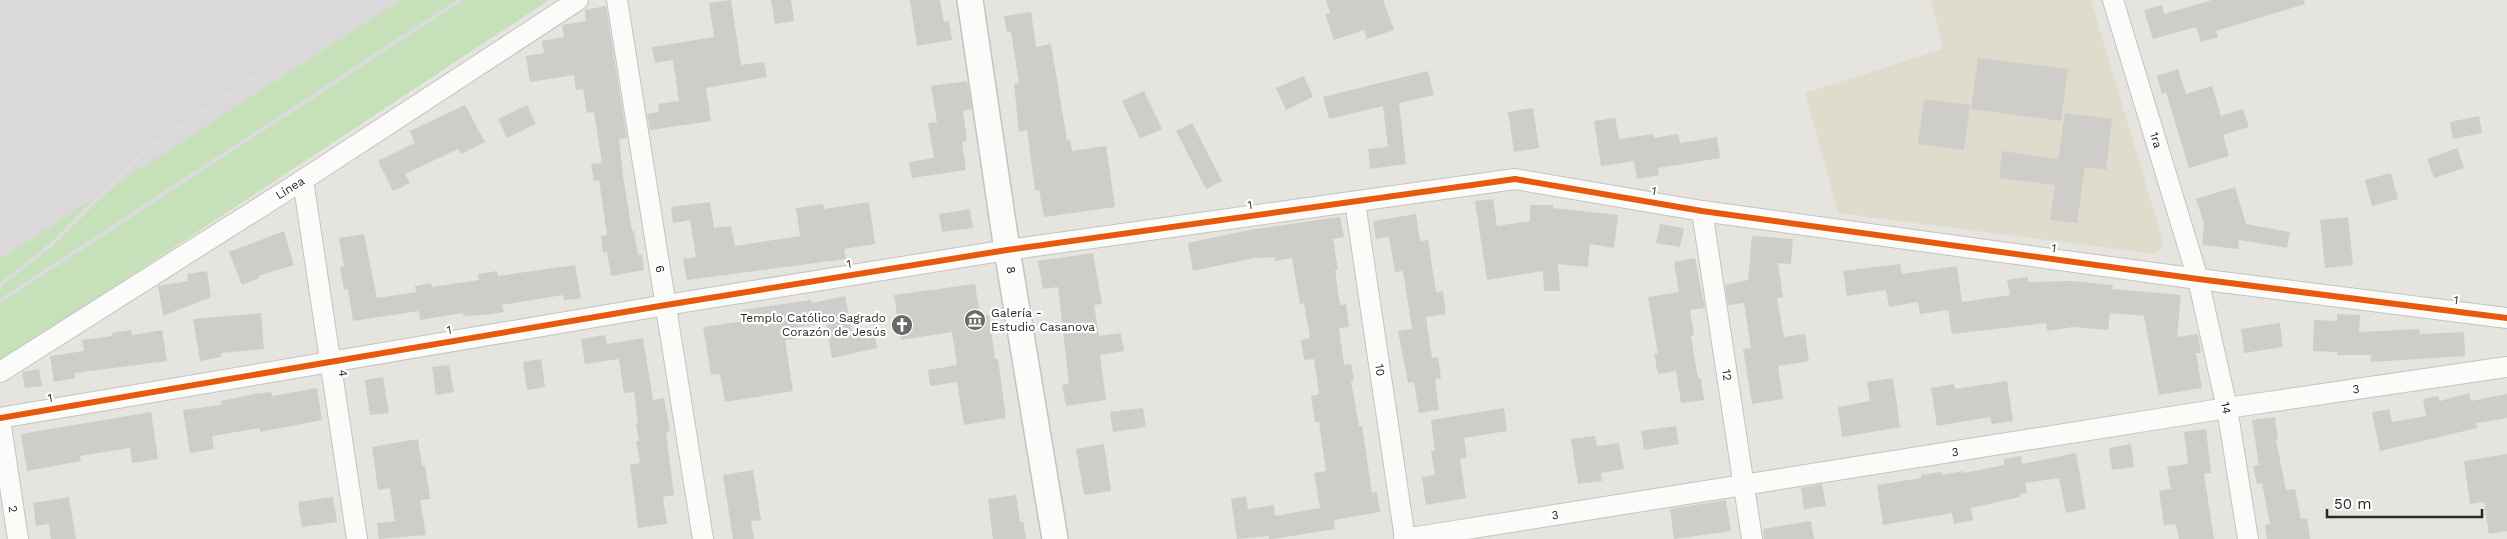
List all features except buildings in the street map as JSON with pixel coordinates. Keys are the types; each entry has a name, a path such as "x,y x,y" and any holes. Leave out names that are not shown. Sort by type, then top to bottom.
{"street":[{"name":"Línea","path":"0,372 303,180 578,0"},
{"name":"6","path":"618,0 703,539"},
{"name":"8","path":"970,0 1007,250 1055,539"},
{"name":"1ra","path":"2116,1 2198,279"},
{"name":"1","path":"0,419 666,305 1007,250 1514,179 1702,211 2198,279 2507,318"},
{"name":"4","path":"303,180 357,539"},
{"name":"10","path":"1356,202 1405,539"},
{"name":"12","path":"1702,211 1752,539"},
{"name":"14","path":"2198,279 2227,408 2248,539"},
{"name":"3","path":"1405,539 2227,408 2507,367"},
{"name":"2","path":"0,419 18,539"}],"shaded area":[{"path":"0,0 401,0 0,259"},
{"path":"1931,0 2091,0 2164,244 2155,254 1838,213 1805,93 1943,49"}],"green space":[{"path":"401,0 549,0 0,362 0,259"}],"railway":[{"path":"0,301 460,0"},
{"path":"0,285 51,245 147,150 265,71"}],"cycle path":[{"path":"0,418 666,305 1007,250 1515,179 1702,211 2198,279 2507,318"}],"place":[{"name":"Galería - Estudio Casanova","path":"975,320"},
{"name":"Templo Católico Sagrado Corazón de Jesús","path":"902,325"}]}
